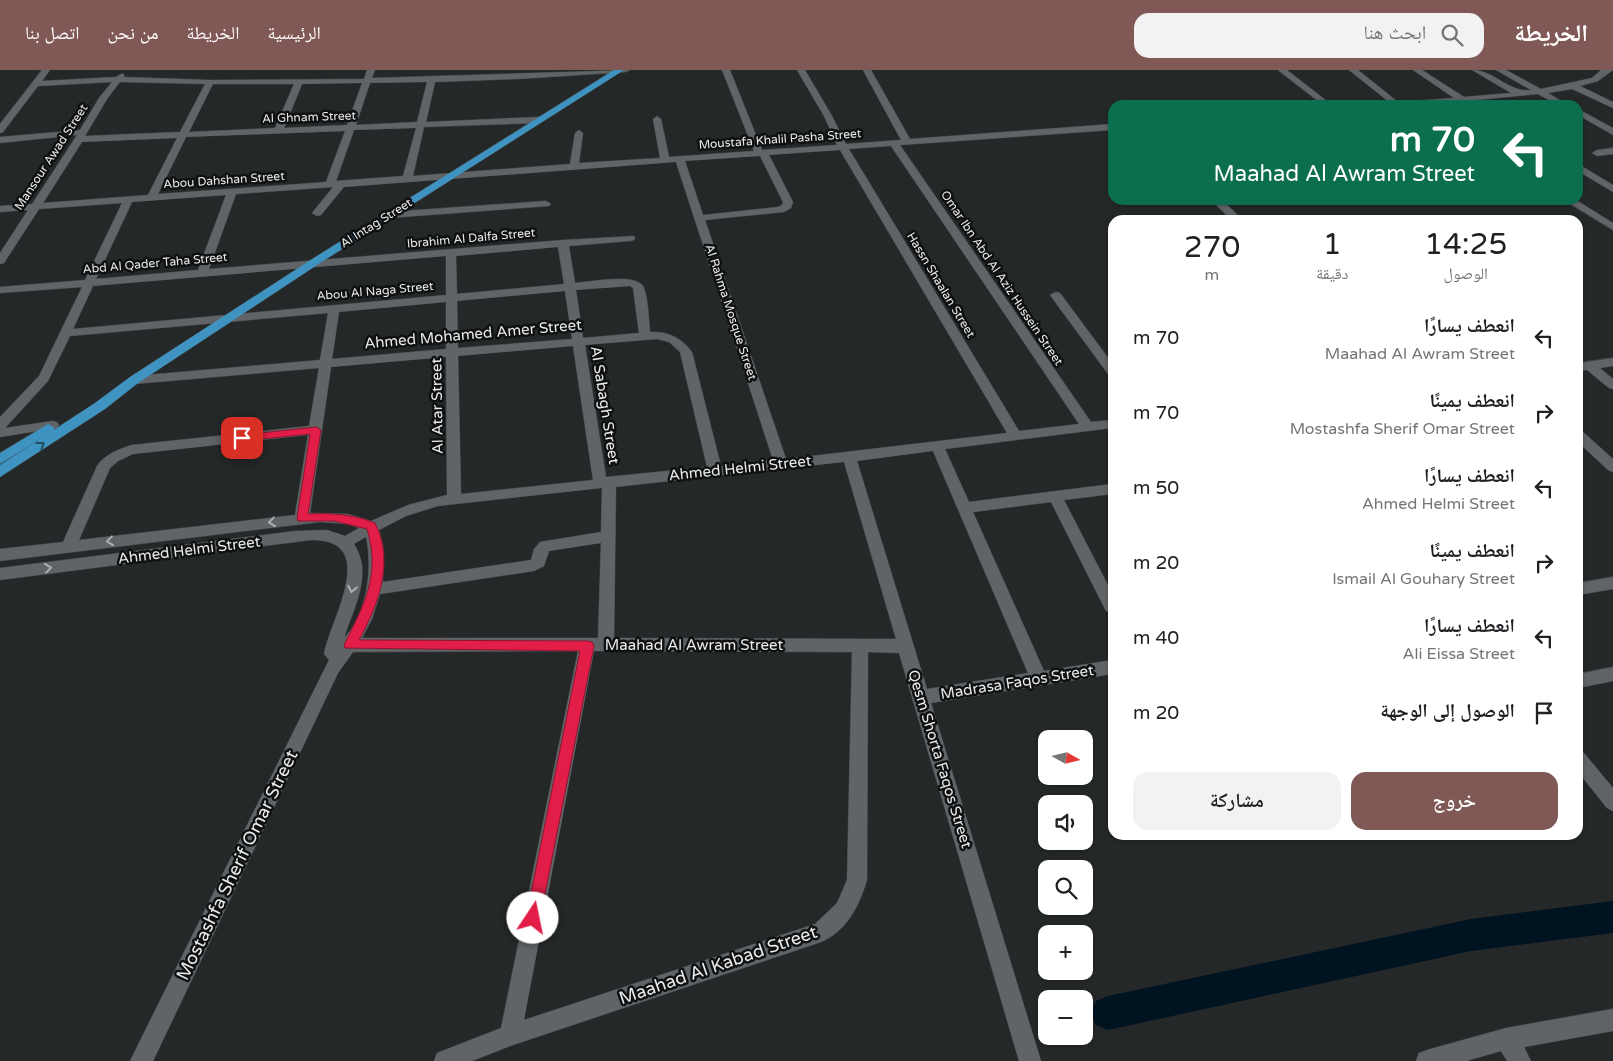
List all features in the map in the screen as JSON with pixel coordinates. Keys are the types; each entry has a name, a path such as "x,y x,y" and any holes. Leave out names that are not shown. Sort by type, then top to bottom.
{"main road":[{"name":"Al Intag Street","path":"0,472 100,406 134,380 313,262 622,70"},
{"name":"Al Intag Street","path":"0,459 89,402 134,380"}],"street":[{"path":"0,130 46,70"},
{"name":"Mansour Awad Street","path":"0,261 103,98 128,70"},
{"path":"158,81 170,70"},
{"path":"250,82 258,70"},
{"path":"317,82 322,70"},
{"path":"317,213 335,185 350,128 371,70"},
{"path":"36,84 81,80 210,82 367,81 432,79 445,74 519,74 622,70"},
{"path":"699,218 780,210 787,206 788,202 761,153 726,70"},
{"name":"Hassn Shaalan Street","path":"800,70 828,116 843,147 1016,436"},
{"path":"866,70 907,142"},
{"path":"1282,70 1321,100"},
{"path":"1353,70 1391,100"},
{"path":"1417,70 1462,99"},
{"path":"1476,70 1520,94"},
{"path":"1500,70 1555,100"},
{"path":"1452,100 1540,92 1574,86 1600,78 1608,71"},
{"path":"407,180 432,79"},
{"path":"151,198 210,82"},
{"path":"278,131 299,82"},
{"path":"1574,86 1613,105"},
{"path":"1583,115 1613,132"},
{"path":"657,119 665,161"},
{"name":"Al Ghnam Street","path":"0,140 81,135 278,131 539,120"},
{"name":"Moustafa Khalil Pasha Street","path":"450,176 1108,127"},
{"path":"574,168 578,133"},
{"name":"Omar Ibn Abd Al Aziz Hussein Street","path":"894,143 1088,428"},
{"path":"1597,152 1613,151"},
{"name":"Al Rahma Mosque Street","path":"680,159 781,464"},
{"path":"1583,170 1613,189"},
{"name":"Abou Dahshan Street","path":"0,209 450,176"},
{"path":"203,272 232,192"},
{"path":"0,425 44,378 128,200"},
{"path":"389,215 546,204"},
{"path":"1222,205 1232,215"},
{"path":"1577,205 1613,227"},
{"name":"Ibrahim Al Dalfa Street","path":"313,262 630,238"},
{"name":"Al Sabagh Street","path":"510,1035 597,645 608,536 605,482 578,342 563,243"},
{"name":"Al Atar Street","path":"451,252 454,500"},
{"name":"Abd Al Qader Taha Street","path":"0,290 313,262"},
{"name":"Abou Al Naga Street","path":"64,333 624,282 634,283 638,287 646,336"},
{"path":"1056,295 1108,366"},
{"path":"302,518 334,308"},
{"name":"Ahmed Mohamed Amer Street","path":"134,380 646,336 667,337 682,345 686,352 715,471"},
{"path":"1583,366 1613,362"},
{"path":"1583,366 1613,385"},
{"path":"0,433 52,425"},
{"name":"Ahmed Helmi Street","path":"0,574 295,536 324,535 345,543 371,526 404,510 429,503 605,482 849,457 1108,426"},
{"path":"68,546 104,466 110,459 120,454 132,450 316,430"},
{"path":"1583,442 1613,467"},
{"path":"937,446 1039,679"},
{"name":"Qesm Shorta Faqos Street","path":"849,457 1030,1061"},
{"path":"964,508 1108,489"},
{"path":"1055,496 1108,599"},
{"name":"Ahmed Helmi Street","path":"0,555 302,518 334,517 371,526"},
{"name":"Mostashfa Sherif Omar Street","path":"142,1061 332,668 350,645 362,622 374,589 378,561 376,542 371,526"},
{"path":"374,589 534,565 539,562 540,549 545,546 608,536"},
{"name":"Mostashfa Sherif Omar Street","path":"332,668 333,645 348,606 354,578 352,553 345,543"},
{"path":"1583,588 1613,583"},
{"name":"Maahad Al Awram Street","path":"333,645 906,646"},
{"name":"Maahad Al Kabad Street","path":"445,1061 510,1035 821,932 839,919 851,901 857,880 860,645"},
{"name":"Madrasa Faqos Street","path":"921,697 1108,668"},
{"path":"1583,680 1613,674"},
{"path":"1583,764 1609,792"},
{"path":"1427,1061 1506,1039 1613,1020"},
{"path":"1506,1039 1520,1061"}],"waterway":[{"path":"1108,1013 1471,935 1613,917"}],"route":[{"path":"242,438 316,430 302,518 334,517 371,526 376,542 377,580 371,601 350,645 588,646 533,918"}]}
